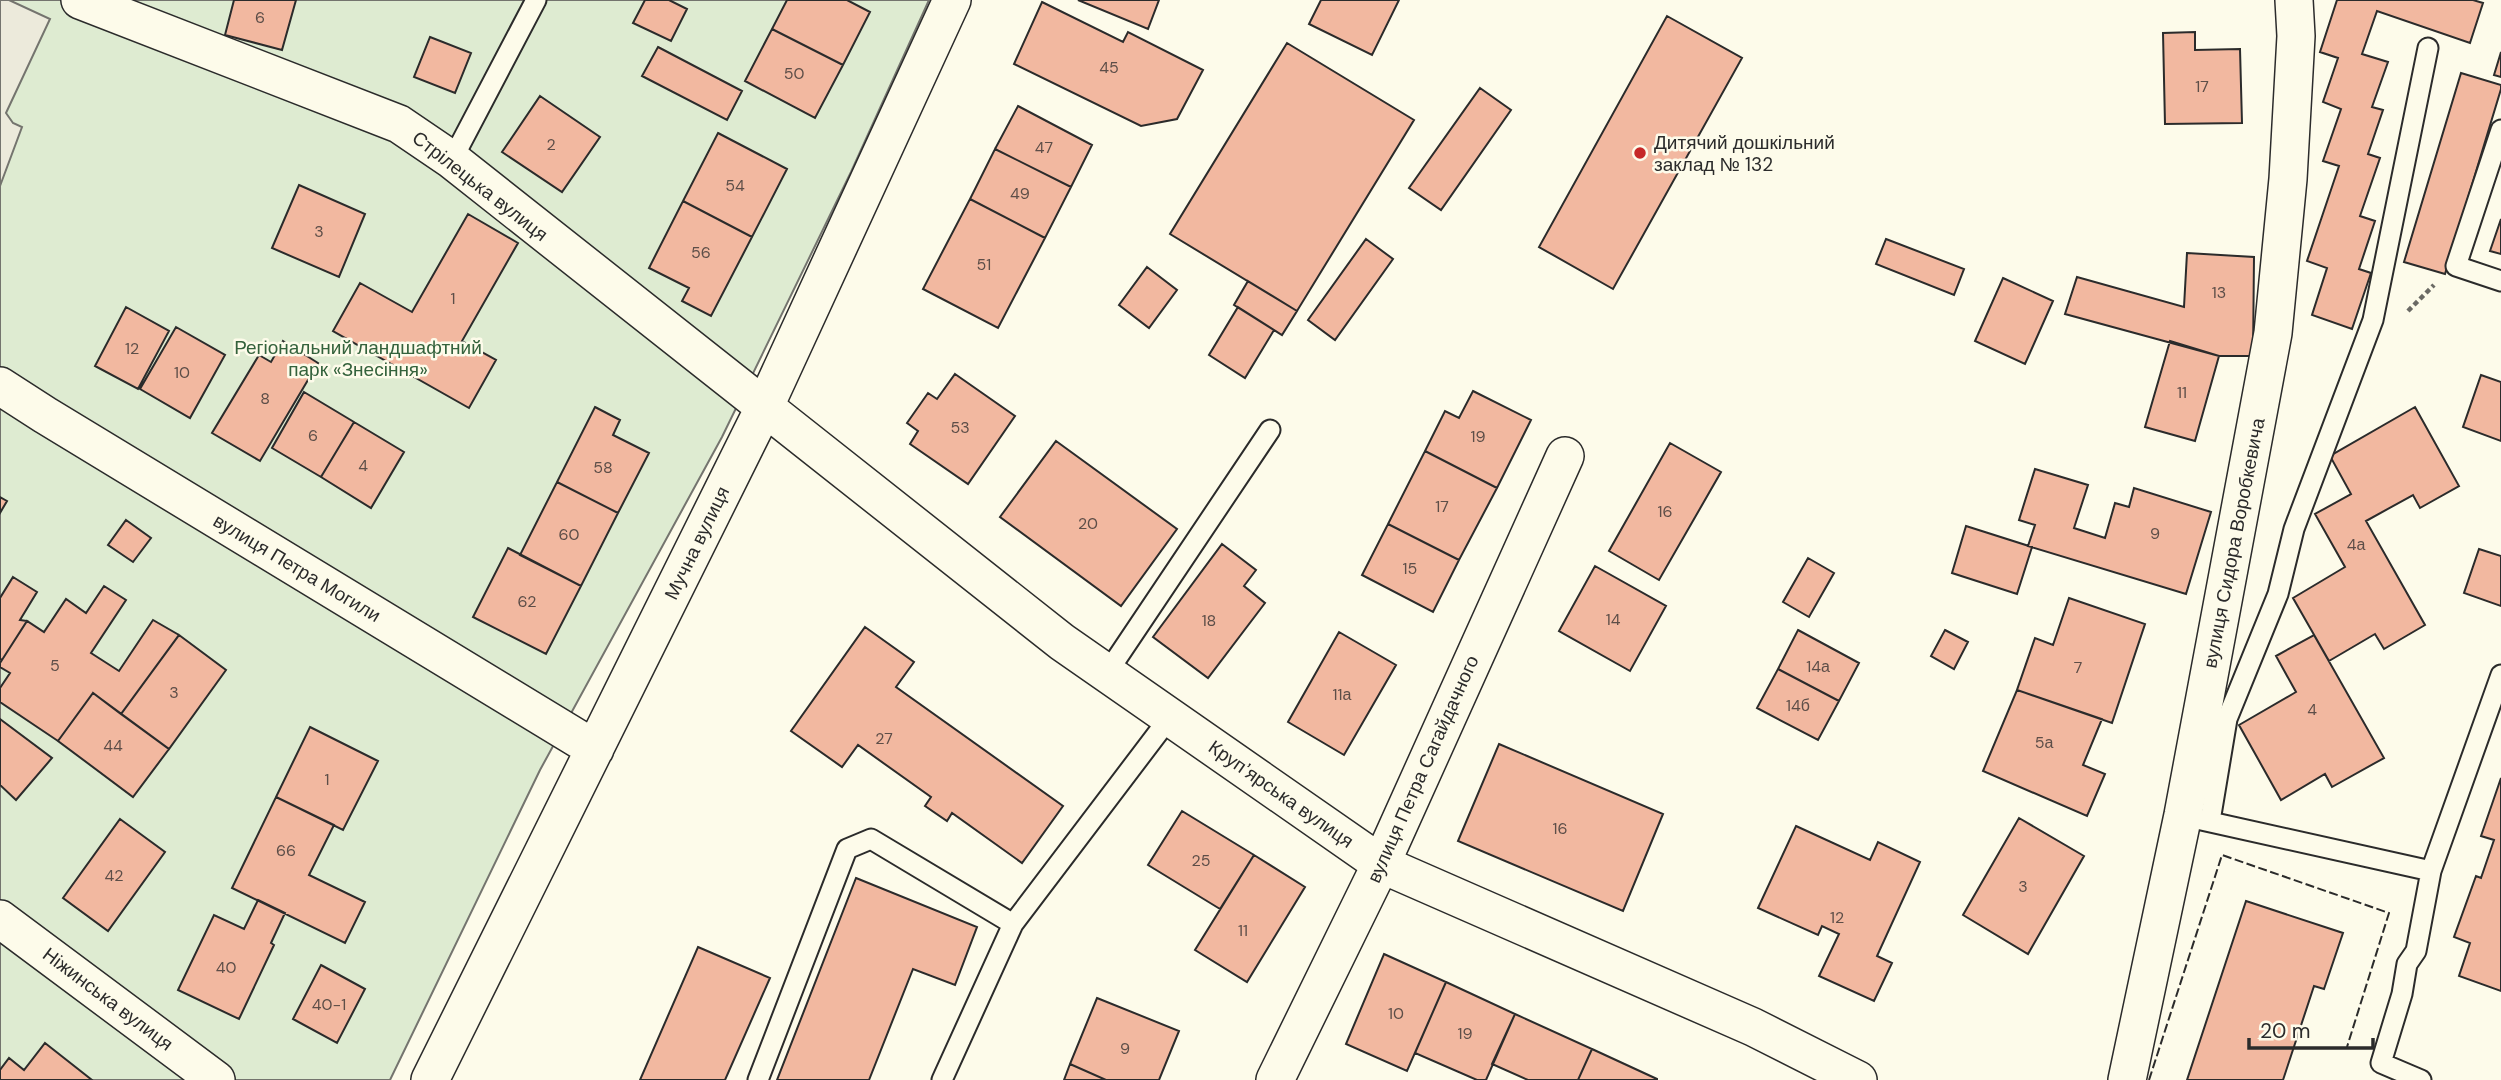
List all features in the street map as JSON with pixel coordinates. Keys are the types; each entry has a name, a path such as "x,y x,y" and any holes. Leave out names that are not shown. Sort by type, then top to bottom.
{"street":[{"name":"Стрілецька вулиця","path":"80,0 399,124 452,160 765,406"},
{"name":"Мучна вулиця","path":"430,1080 765,406 952,0"},
{"name":"вулиця Сидора Воробкевича","path":"2127,1080 2196,818 2273,332 2288,179 2296,36 2294,0"},
{"name":"вулиця Петра Могили","path":"0,386 595,749"},
{"name":"Крупʼярська вулиця","path":"765,406 1062,642 1381,864 1753,1027 1858,1080"},
{"name":"вулиця Петра Сагайдачного","path":"1275,1080 1381,864 1564,456"},
{"name":"Ніжинська вулиця","path":"0,919 216,1080"}],"lane":[{"path":"452,160 536,0"},
{"path":"2428,48 2373,320 2294,529 2278,594 2227,719 2196,818 2431,871"},
{"path":"2501,130 2456,266 2501,281"},
{"path":"1107,673 1270,430"},
{"path":"2421,1080 2381,1063 2402,994 2407,964 2416,951 2431,871 2495,714 2501,675"},
{"path":"942,1080 1013,925 1170,717"},
{"path":"758,1080 846,849 871,839 1013,925"}],"green space":[{"name":"Регіональний ландшафтний парк «Знесіння»","path":"0,0 929,0 851,172 722,437 540,770 390,1080 0,1080"}],"shaded area":[{"path":"0,0 9,0 50,19 6,113 13,123 22,127 0,186"}],"building":[{"path":"234,0 296,0 282,50 225,35"},
{"path":"645,0 669,0 687,9 671,41 633,23"},
{"path":"787,0 847,0 870,12 843,65 772,29"},
{"path":"1078,0 1159,0 1148,29"},
{"path":"1321,0 1399,0 1372,55 1309,24"},
{"path":"2337,0 2473,0 2483,3 2470,43 2377,11 2362,54 2388,62 2372,107 2383,110 2368,154 2380,158 2360,216 2375,221 2359,269 2371,273 2352,329 2312,315 2327,268 2307,261 2339,166 2323,161 2341,109 2323,102 2338,58 2320,52"},
{"path":"1042,2 1123,42 1128,32 1203,70 1177,119 1141,126 1014,64"},
{"name":"Дитячий дошкільний заклад № 132","path":"1667,16 1742,58 1613,289 1539,247"},
{"path":"772,29 843,65 815,118 745,81"},
{"path":"2195,32 2195,50 2240,49 2242,123 2165,124 2163,33"},
{"path":"430,37 471,53 455,93 414,77"},
{"path":"1287,43 1414,120 1297,311 1170,234"},
{"path":"658,47 742,91 727,120 642,76"},
{"path":"2501,52 2501,77 2494,75"},
{"path":"2461,73 2501,85 2501,89 2445,274 2404,262"},
{"path":"1480,88 1511,110 1441,210 1409,188"},
{"path":"540,96 600,137 562,192 502,152"},
{"path":"1018,106 1092,145 1071,187 995,149"},
{"path":"718,133 787,169 752,237 683,201"},
{"path":"995,149 1071,187 1045,238 970,199"},
{"path":"299,185 365,214 339,277 272,248"},
{"path":"970,199 1045,238 998,328 923,289"},
{"path":"683,201 752,237 711,316 682,301 689,288 649,268"},
{"path":"468,214 518,243 462,341 496,360 469,408 333,331 360,283 412,312"},
{"path":"2501,219 2501,254 2490,251"},
{"path":"1366,239 1393,259 1335,340 1308,320"},
{"path":"1886,239 1964,269 1954,295 1876,264"},
{"path":"2187,253 2254,257 2253,356 2219,356 2065,314 2077,277 2184,307"},
{"path":"1147,267 1177,290 1149,328 1119,305"},
{"path":"2003,278 2053,301 2025,364 1975,341"},
{"path":"1248,281 1297,311 1282,335 1234,305"},
{"path":"126,307 169,331 138,389 95,366"},
{"path":"1238,307 1274,330 1245,378 1209,355"},
{"path":"176,327 225,355 190,418 140,389"},
{"path":"283,341 318,363 260,461 212,433 259,355 271,362"},
{"path":"2170,341 2219,356 2195,441 2145,427"},
{"path":"955,374 1015,416 968,484 910,444 918,431 907,423 928,393 937,399"},
{"path":"2481,375 2501,382 2501,441 2463,427"},
{"path":"1473,391 1531,420 1497,488 1425,451 1445,411 1459,418"},
{"path":"304,392 354,422 321,477 272,448"},
{"path":"595,407 620,420 613,435 649,453 618,513 557,482"},
{"path":"2415,407 2459,486 2420,508 2413,495 2366,521 2425,625 2384,649 2375,634 2329,661 2293,598 2345,567 2315,514 2351,494 2330,456"},
{"path":"354,422 404,452 371,508 321,477"},
{"path":"1056,441 1177,529 1121,606 1000,517"},
{"path":"1670,443 1721,472 1659,580 1609,551"},
{"path":"1425,451 1497,488 1459,560 1388,524"},
{"path":"2035,469 2088,485 2074,528 2105,538 2115,503 2129,507 2134,488 2211,512 2186,594 2028,546 2035,525 2019,520"},
{"path":"557,482 618,513 581,586 520,555"},
{"path":"0,497 7,501 0,513"},
{"path":"126,520 151,538 133,562 108,545"},
{"path":"1388,524 1459,560 1433,612 1362,575"},
{"path":"1966,526 2032,547 2017,594 1952,573"},
{"path":"1222,544 1256,570 1244,586 1265,603 1208,678 1153,637"},
{"path":"508,548 581,586 546,654 473,617"},
{"path":"2479,549 2501,556 2501,606 2464,593"},
{"path":"1808,558 1834,573 1809,617 1783,602"},
{"path":"1595,566 1666,606 1630,671 1559,631"},
{"path":"13,577 37,592 20,620 27,621 2,660 0,598"},
{"path":"104,586 126,600 91,653 119,671 153,620 179,635 121,714 93,693 58,741 0,702 0,688 10,673 0,667 0,663 27,621 44,632 66,599 86,613"},
{"path":"2069,598 2145,624 2112,723 2017,690 2035,638 2053,645"},
{"path":"865,627 914,662 896,687 1063,806 1022,863 952,813 947,821 925,806 931,797 858,745 842,767 791,731"},
{"path":"1798,630 1859,663 1839,701 1778,669"},
{"path":"1945,630 1968,642 1954,669 1931,656"},
{"path":"1339,632 1396,665 1344,755 1288,722"},
{"path":"179,635 226,670 169,749 121,714"},
{"path":"2314,635 2384,758 2332,787 2325,774 2281,800 2239,725 2296,692 2276,656"},
{"path":"1778,669 1839,701 1818,740 1757,708"},
{"path":"2017,690 2102,719 2083,765 2105,774 2087,816 1983,771"},
{"path":"93,693 169,749 133,797 58,741"},
{"path":"0,719 52,758 16,800 0,785"},
{"path":"310,727 378,761 343,830 276,797"},
{"path":"1499,744 1663,814 1623,911 1458,841"},
{"path":"2501,778 2501,991 2459,976 2470,943 2454,937 2476,876 2481,878 2494,840 2481,836"},
{"path":"276,797 334,825 309,875 365,902 345,943 232,888"},
{"path":"1182,811 1254,855 1220,909 1148,865"},
{"path":"2019,818 2084,856 2028,954 1963,915"},
{"path":"120,819 165,852 108,931 63,898"},
{"path":"1796,826 1870,860 1878,842 1920,862 1877,956 1892,963 1874,1001 1819,976 1839,934 1822,926 1818,935 1758,908"},
{"path":"1254,855 1305,887 1247,982 1195,950"},
{"path":"856,878 977,927 955,985 913,969 869,1080 777,1080"},
{"path":"258,900 285,913 271,943 274,945 239,1019 178,990 214,915 244,929"},
{"path":"2246,901 2343,933 2324,989 2314,986 2283,1080 2187,1080"},
{"path":"698,947 770,978 725,1080 640,1080"},
{"path":"1384,954 1446,982 1407,1071 1346,1044"},
{"path":"321,965 365,989 337,1043 293,1019"},
{"path":"1446,982 1515,1014 1486,1080 1477,1080 1415,1053"},
{"path":"1097,998 1179,1031 1159,1080 1106,1080 1070,1064"},
{"path":"1515,1014 1592,1049 1578,1080 1528,1080 1492,1064"},
{"path":"45,1043 92,1080 0,1080 0,1070 9,1058 24,1070"},
{"path":"1592,1049 1657,1079 1657,1080 1578,1080"},
{"path":"1070,1064 1106,1080 1064,1080"}],"fence":[{"path":"2149,1080 2222,855 2389,913 2347,1047"}],"place":[{"name":"Дитячий дошкільний заклад № 132","path":"1640,153"}]}
